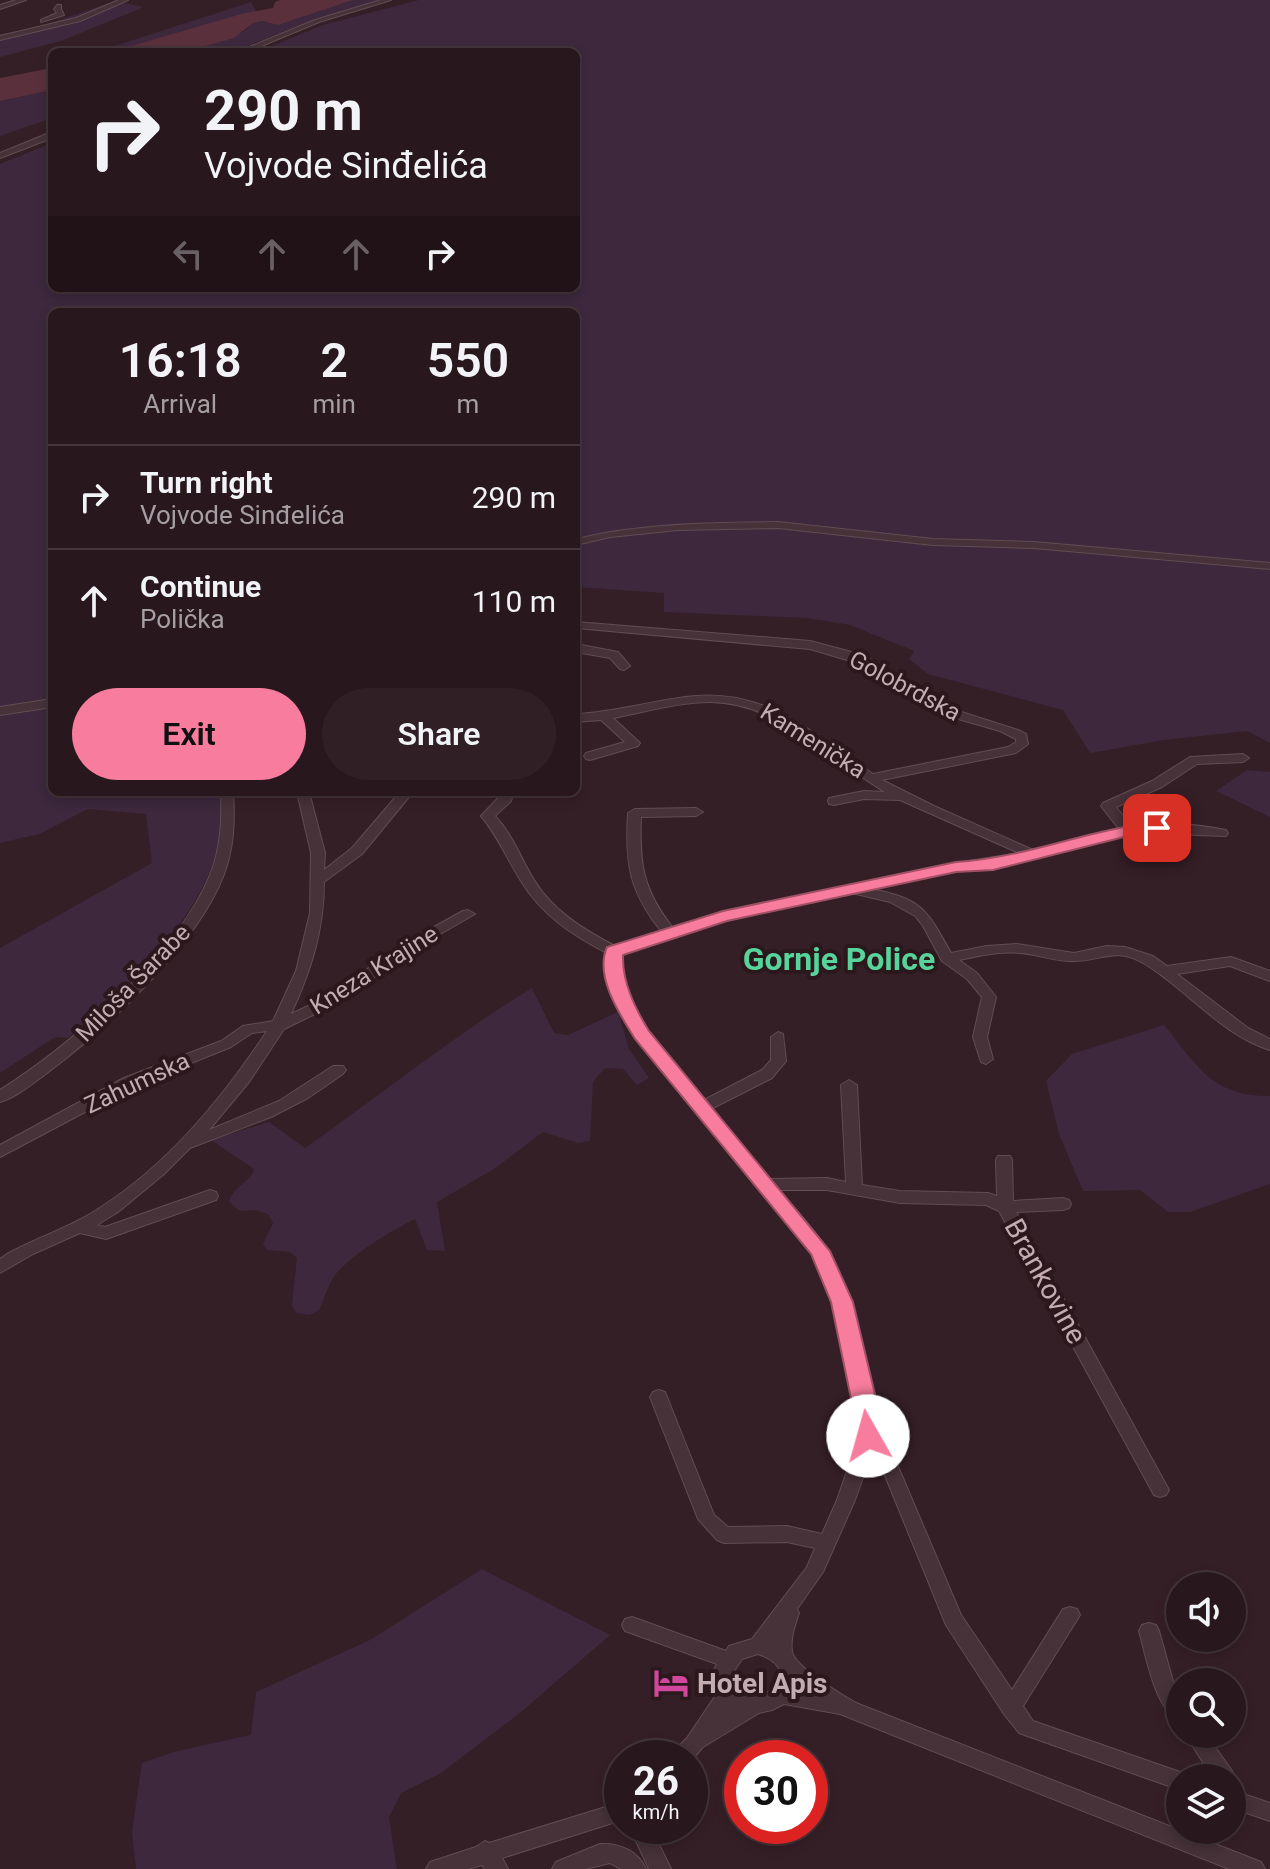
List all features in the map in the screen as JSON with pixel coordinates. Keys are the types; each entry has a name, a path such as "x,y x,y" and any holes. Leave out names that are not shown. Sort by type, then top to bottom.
{"street":[{"path":"0,7 23,0"},
{"path":"0,36 78,20 125,0"},
{"path":"251,48 317,21 388,0"},
{"path":"0,36 62,14 57,9 59,6"},
{"path":"0,156 48,137"},
{"path":"580,541 610,534 678,527 778,525 933,542 1034,545 1270,566"},
{"name":"Golobrdska","path":"580,625 810,645 839,652 877,667 899,685 946,711 981,725 1011,730 1022,737 1022,744 1012,750 871,778"},
{"path":"580,649 614,655 624,666"},
{"name":"Kamenička","path":"580,718 605,717 708,699 753,704 790,723 871,778 904,796 1034,855"},
{"path":"0,711 48,704"},
{"path":"590,756 634,743 605,717"},
{"path":"1128,831 1110,811 1108,806 1114,801 1129,799 1194,760 1243,758"},
{"path":"834,801 864,795 904,796"},
{"name":"Miloša Šarabe","path":"0,1097 57,1060 176,943 201,909 219,873 229,835 227,796"},
{"path":"0,1267 110,1210 185,1144 240,1083 279,1025 309,954 319,903 319,853 304,796"},
{"path":"321,879 357,851 404,796"},
{"path":"506,798 488,816 499,827 529,884 549,909 583,935 614,951 723,916 956,867 993,865 1128,831 1157,828 1221,833"},
{"path":"671,935 648,908 634,874 635,813 696,812"},
{"path":"850,889 875,893 911,907 928,921 937,946 947,958 972,976 989,997 980,1037 986,1059"},
{"name":"Kneza Krajine","path":"279,1025 341,996 397,953 468,914"},
{"path":"947,958 1017,948 1074,957 1107,950 1125,951 1148,959 1243,1031 1270,1045"},
{"path":"614,951 613,972 628,1012 672,1072 820,1251 842,1302 866,1407 868,1436 846,1500 814,1572 758,1646 736,1652 728,1660 724,1670 730,1690 746,1702 756,1704 783,1695 849,1709 1254,1869"},
{"path":"1165,971 1231,961 1270,976"},
{"name":"Zahumska","path":"0,1152 129,1082 226,1044 248,1029 279,1025"},
{"path":"703,1107 767,1074 779,1061 778,1037"},
{"path":"185,1144 270,1113 311,1091 338,1070"},
{"path":"849,1085 854,1189"},
{"path":"1004,1160 1005,1207 1063,1204"},
{"name":"Brankovine","path":"767,1185 827,1184 900,1197 988,1199 1005,1207 1160,1490"},
{"path":"79,1227 106,1233 210,1196"},
{"path":"659,1397 707,1519 724,1535 787,1534 827,1543"},
{"path":"864,1446 891,1469 953,1619 1026,1727 1166,1776"},
{"path":"783,1695 791,1677 783,1633 792,1605"},
{"path":"1011,1708 1070,1615"},
{"path":"632,1625 728,1660"},
{"path":"1149,1631 1166,1690"},
{"path":"758,1646 786,1662 820,1691 849,1709"},
{"path":"695,1740 730,1690"},
{"path":"703,1740 756,1704"},
{"path":"1246,1802 1270,1812"},
{"path":"437,1869 491,1860 604,1818"},
{"path":"648,1844 660,1869"},
{"path":"563,1869 596,1853 613,1852 627,1859 635,1869"}],"shaded area":[{"path":"353,0 379,0 313,20 242,48 196,48 243,32 253,23 262,21 278,25"},
{"path":"353,0 278,25 262,21 253,23 234,38 198,48 124,48 245,13 273,8 275,2"},
{"path":"419,0 1270,0 1270,566 1059,548 933,542 815,526 678,526 580,540 580,308 48,308 48,796 219,796 221,828 213,863 197,897 150,961 68,1038 55,1037 0,1073 0,948 152,863 146,814 88,809 39,834 0,843 0,164 48,145 48,292 580,292 580,48 267,48 323,25"},
{"path":"115,1 144,7 61,41 0,57 0,34 33,29"},
{"path":"251,2 256,11 124,48 108,48"},
{"path":"48,69 48,91 0,101 0,78"},
{"path":"48,91 48,119 0,136 0,101"},
{"path":"778,525 904,540 1034,546 1270,567 1270,743 1247,731 1164,740 1090,753 1063,710 928,674 909,659 914,651 850,625 807,618 664,612 664,593 580,587 580,542 702,527"},
{"path":"1247,770 1270,772 1270,817 1216,791"},
{"path":"532,988 554,1033 568,1035 618,1012 629,1049 649,1078 637,1085 623,1069 605,1068 593,1082 590,1141 578,1143 543,1132 494,1169 437,1202 445,1251 427,1250 415,1219 372,1244 342,1267 332,1279 319,1310 310,1315 296,1313 292,1305 297,1258 290,1252 267,1250 263,1244 273,1223 268,1214 255,1210 240,1211 229,1202 254,1169 211,1140 269,1122 305,1148 445,1046"},
{"path":"1164,1025 1197,1065 1219,1084 1250,1095 1270,1096 1270,1184 1190,1212 1168,1212 1140,1190 1083,1191 1059,1134 1046,1081 1072,1054"},
{"path":"482,1569 610,1635 521,1712 441,1773 401,1793 389,1817 397,1869 136,1869 132,1831 142,1763 177,1751 251,1735 256,1692 370,1640"}],"place":[{"name":"Hotel Apis","path":"671,1683"}],"district":[{"name":"Gornje Police","path":"839,959"}],"route":[{"path":"868,1436 866,1407 842,1302 820,1251 642,1035 628,1012 613,972 614,951 723,916 956,867 993,865 1128,831 1157,828"}]}
